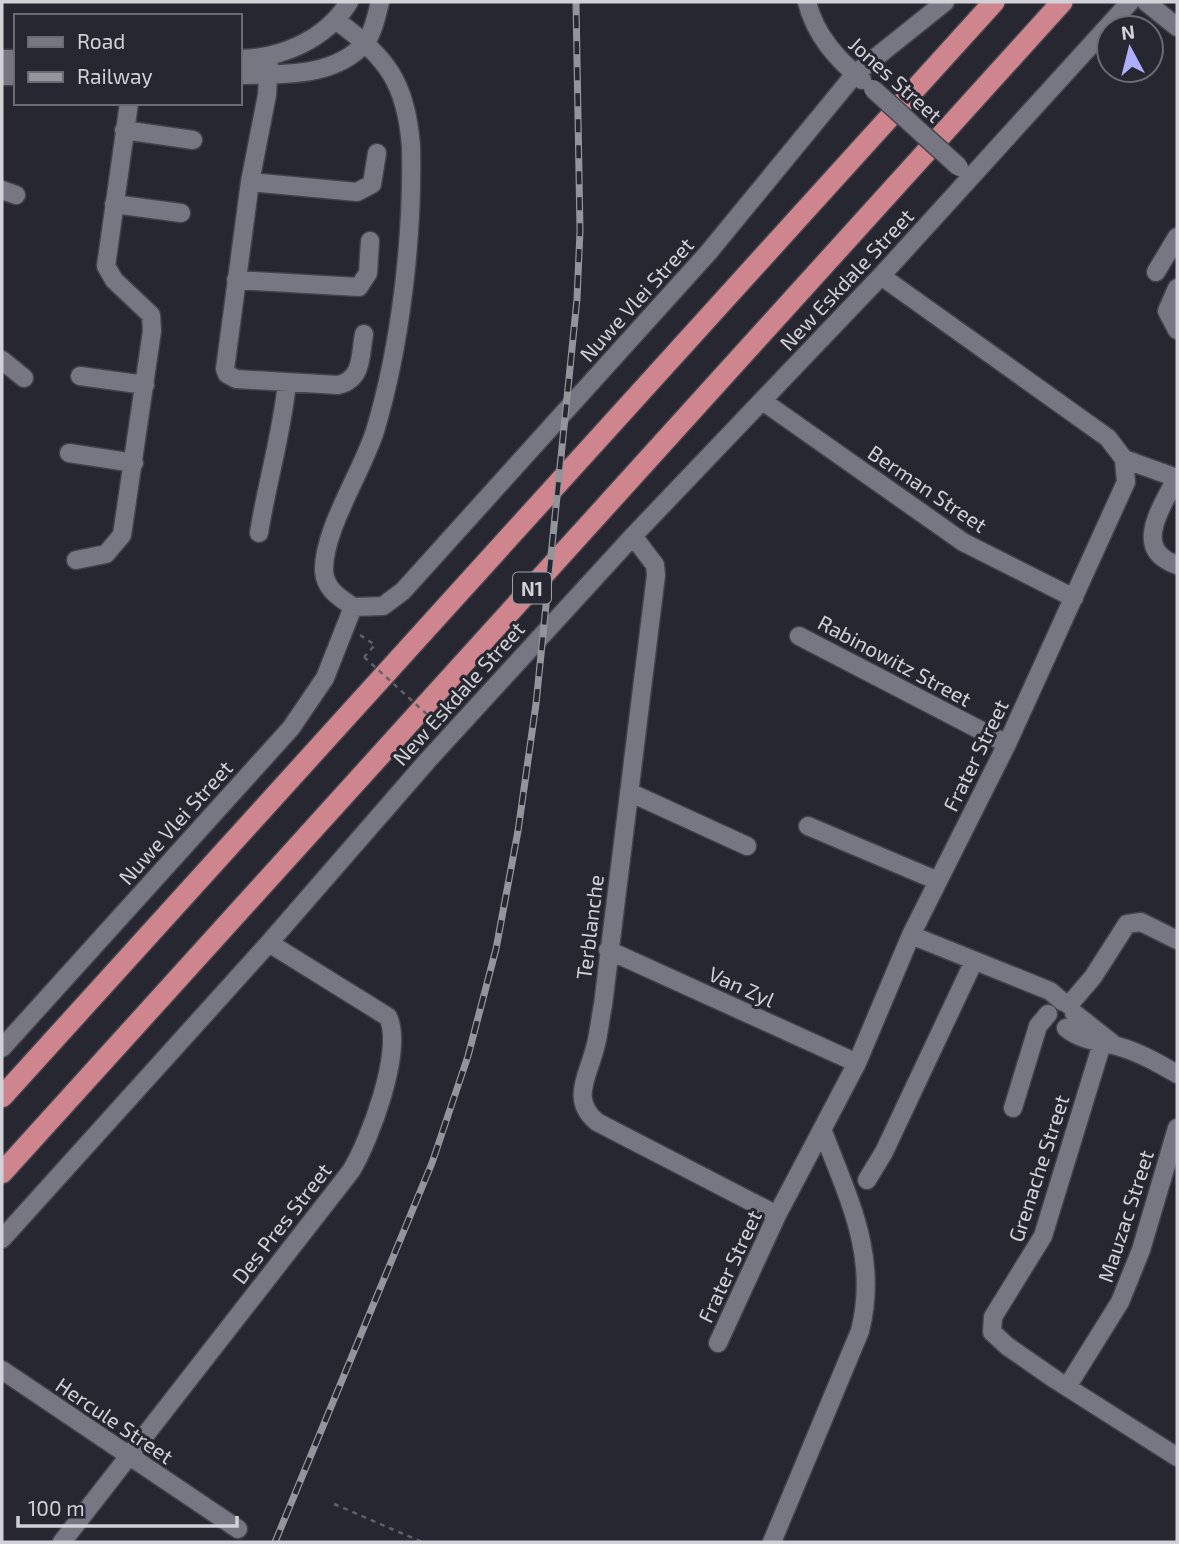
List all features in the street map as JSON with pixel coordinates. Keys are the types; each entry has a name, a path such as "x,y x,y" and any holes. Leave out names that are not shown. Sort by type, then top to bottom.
{"highway":[{"name":"N1","path":"2,1097 994,2"},
{"name":"N1","path":"2,1173 1062,2"},
{"path":"2,1086 130,955"}],"street":[{"path":"242,74 269,66 337,21 349,2"},
{"path":"242,59 269,66 321,69 365,42 380,2"},
{"name":"Jones Street","path":"807,2 816,28 828,47 965,172"},
{"name":"New Eskdale Street","path":"2,1239 269,943 428,760 633,536 764,402 881,275 965,172 1130,2"},
{"path":"1146,2 1177,27"},
{"name":"Nuwe Vlei Street","path":"2,1048 291,728 325,678 352,607 383,606 403,591 708,253 855,74 942,3"},
{"path":"337,21 365,42 398,81 409,118 412,171 395,356 369,452 325,554 324,574 329,590 352,607"},
{"path":"269,66 224,363 228,374 236,379 338,385 349,382 358,372 364,334"},
{"path":"76,560 106,554 118,542 124,528 153,322 145,307 114,280 106,266 129,105"},
{"path":"124,130 193,140"},
{"path":"250,182 357,192 372,184 377,153"},
{"path":"114,204 181,213"},
{"path":"1156,272 1177,237"},
{"path":"236,280 359,287 368,273 370,241"},
{"path":"881,275 1108,438 1124,459 1177,478 1152,536 1153,547 1161,558 1177,565"},
{"path":"1177,288 1167,311 1177,330"},
{"path":"2,360 24,378"},
{"path":"80,376 145,385"},
{"path":"259,533 268,480 280,435 287,382"},
{"name":"Berman Street","path":"764,402 963,542 1074,598"},
{"path":"69,453 134,463"},
{"name":"Frater Street","path":"718,1343 777,1215 857,1063 911,935 1007,744 1124,491 1124,459"},
{"name":"Terblanche","path":"633,536 655,565 656,575 599,1028 581,1094 588,1115 597,1122 777,1215"},
{"name":"Rabinowitz Street","path":"799,636 1007,744"},
{"path":"629,792 747,846"},
{"path":"808,826 938,881"},
{"path":"1013,1108 1038,1026 1061,1014 1093,977 1127,924 1141,922 1177,940"},
{"path":"911,935 1024,982 1061,1014 1107,1042 1174,1066"},
{"name":"Des Pres Street","path":"62,1542 126,1456 351,1171 365,1149 380,1104 392,1041 388,1017 269,943"},
{"name":"Van Zyl","path":"608,950 857,1063"},
{"path":"867,1180 912,1094 974,961"},
{"name":"Grenache Street","path":"1107,1042 1043,1236 991,1324 998,1339 1172,1454"},
{"name":"Mauzac Street","path":"1068,1387 1124,1293 1177,1128"},
{"path":"772,1542 860,1331 865,1311 865,1247 822,1129"},
{"name":"Hercule Street","path":"2,1370 238,1529"},
{"path":"1172,1454 1177,1436"}],"path":[{"path":"354,631 375,645 364,657 440,727"},
{"path":"334,1504 422,1542"}],"railway":[{"path":"275,1542 432,1163 468,1056 496,949 518,831 536,704 577,299 580,231 576,2"}]}
